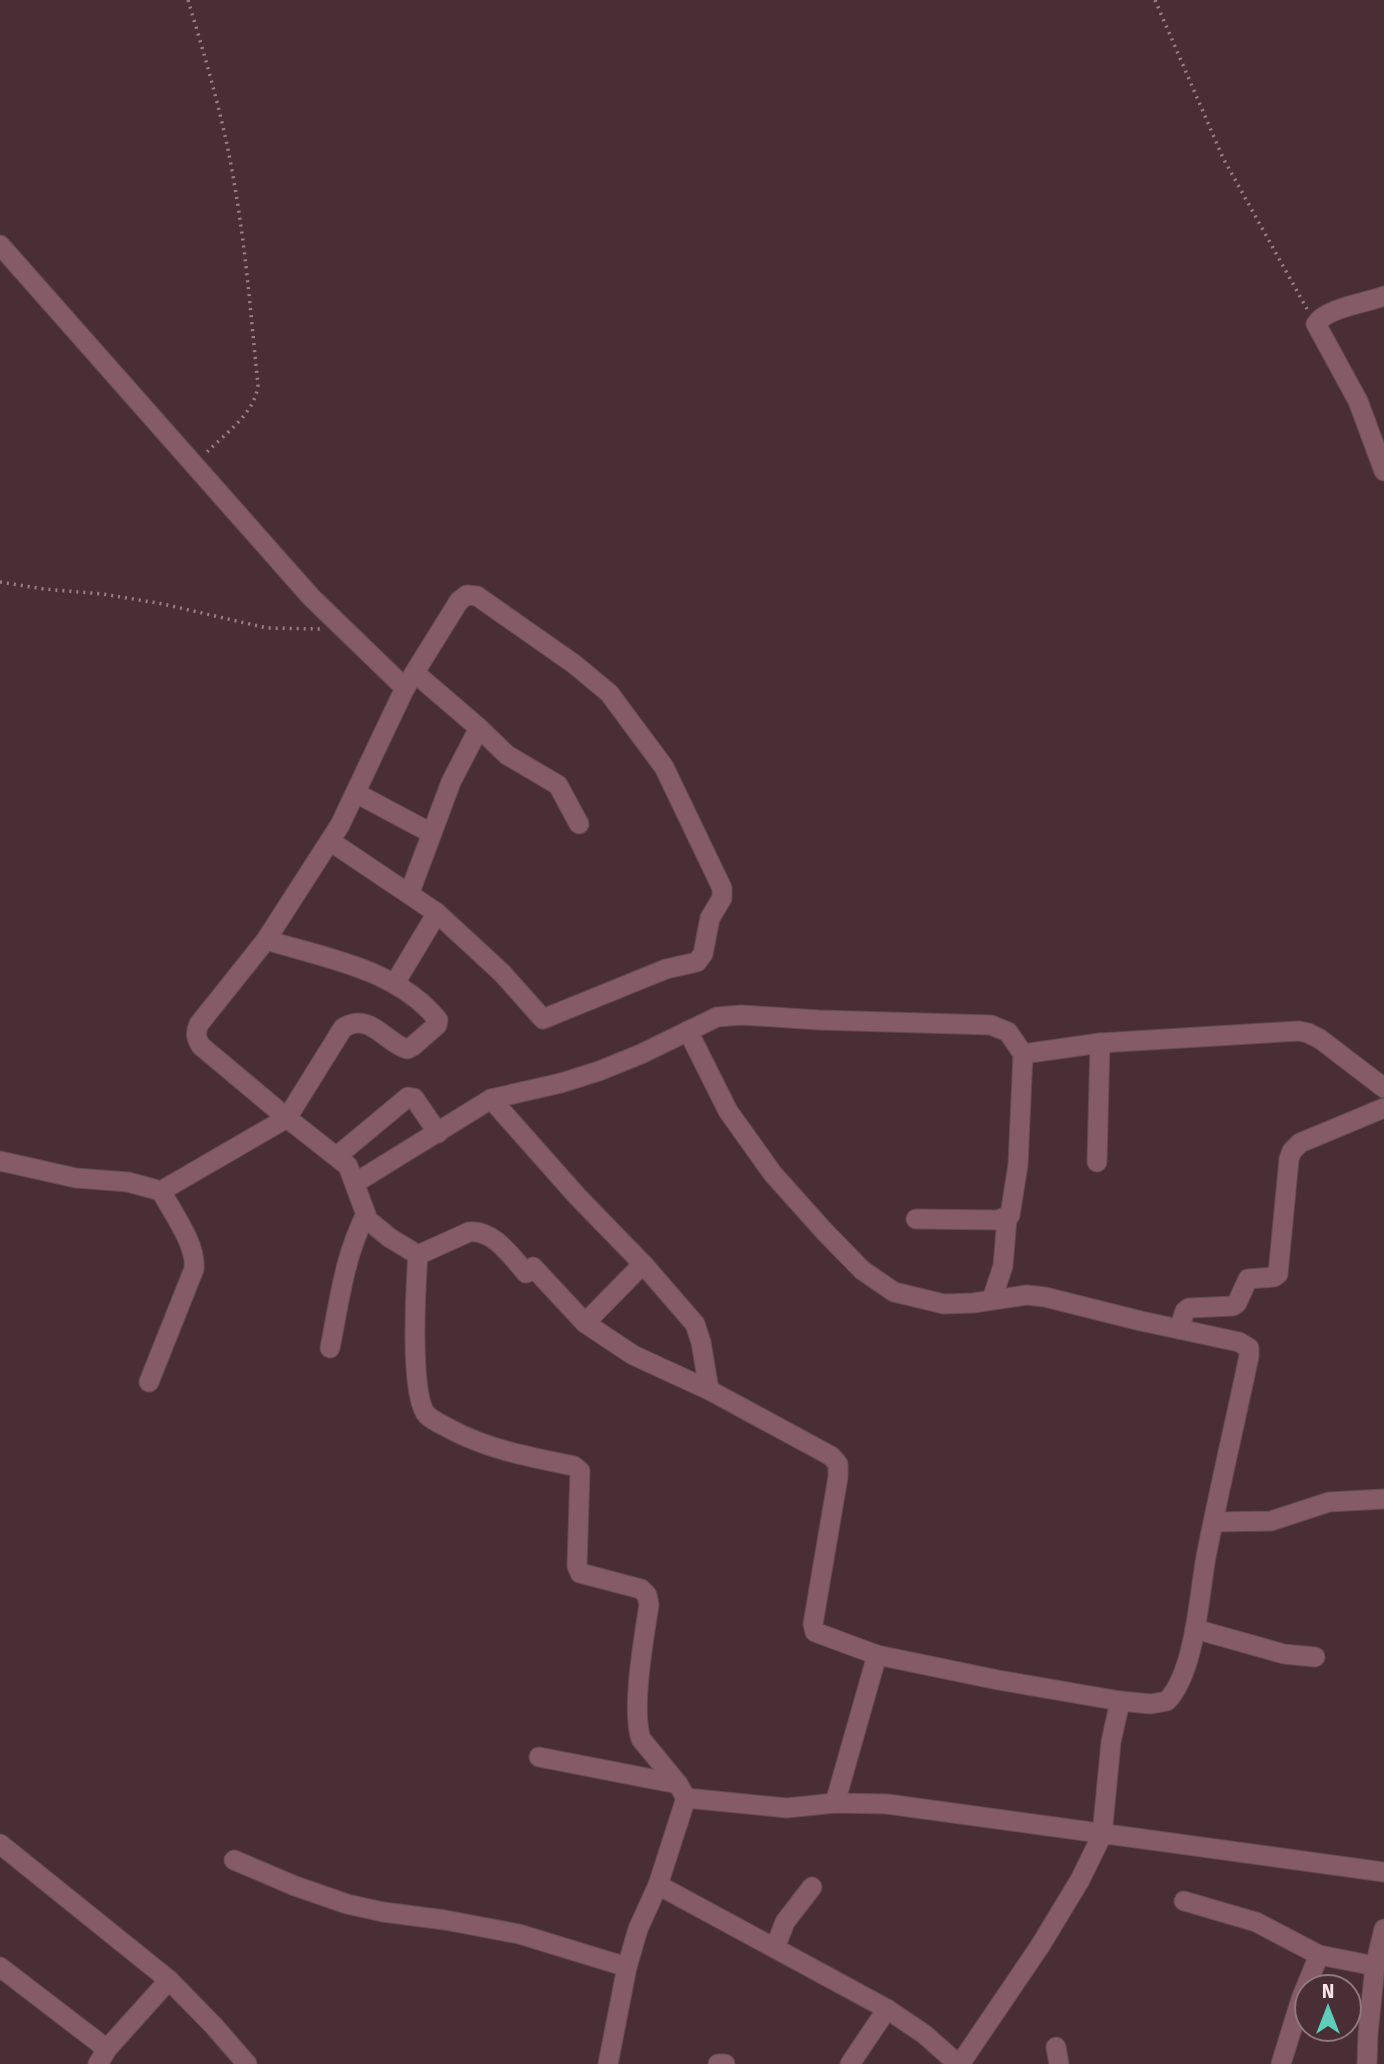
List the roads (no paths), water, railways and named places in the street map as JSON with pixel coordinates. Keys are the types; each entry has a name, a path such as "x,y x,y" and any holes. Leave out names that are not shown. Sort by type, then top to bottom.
{"street":[{"path":"0,245 311,597 343,629 410,681 479,728 507,755 558,785 579,824"},
{"path":"1384,296 1347,307 1315,324 1376,428 1384,471"},
{"path":"330,841 410,892 437,913 502,973 543,1019 666,969 697,961 703,954 710,918 720,903 722,892 664,767 609,693 574,664 477,596 463,597 410,681 330,841 266,940 199,1024 196,1034 201,1046 337,1156 348,1167 365,1216 390,1238 418,1255"},
{"path":"410,892 451,782 479,728"},
{"path":"356,793 431,833"},
{"path":"395,983 437,913"},
{"path":"0,1161 76,1178 128,1182 161,1191 287,1118 343,1028 349,1024 369,1024 407,1048 437,1026 436,1018 395,983 339,961 266,940"},
{"path":"355,1183 491,1099 599,1071 717,1017 741,1015 991,1025 1008,1032 1023,1054 1018,1165 1013,1209 1007,1218 1003,1266 992,1299"},
{"path":"418,1255 469,1232 478,1232 500,1244 526,1273 531,1267 534,1268 585,1323 633,1355 709,1390 835,1459 839,1470 813,1629 819,1634 877,1655 999,1680 1120,1701 1151,1704 1167,1701 1184,1669 1195,1629 1249,1348 1239,1342 1045,1297 1027,1295 974,1303 944,1304 894,1292 862,1270 774,1174 728,1111 688,1031"},
{"path":"1023,1054 1100,1043 1299,1031 1308,1033 1384,1088"},
{"path":"1097,1162 1100,1043"},
{"path":"337,1156 408,1097 414,1098 438,1133"},
{"path":"491,1099 576,1196 643,1264 695,1324 701,1342 709,1390"},
{"path":"1179,1329 1185,1311 1189,1308 1233,1306 1248,1279 1274,1277 1278,1273 1289,1159 1296,1147 1384,1108"},
{"path":"149,1382 195,1261 191,1246 161,1191"},
{"path":"331,1348 346,1262 365,1216"},
{"path":"916,1219 1007,1218"},
{"path":"418,1255 415,1289 416,1366 424,1412 466,1437 505,1452 574,1465 580,1471 576,1566 580,1573 641,1589 647,1595 649,1605 638,1693 638,1732 682,1791"},
{"path":"585,1323 643,1264"},
{"path":"1214,1522 1271,1521 1329,1502 1384,1499"},
{"path":"1195,1629 1284,1654 1315,1657"},
{"path":"835,1803 877,1655"},
{"path":"658,1885 887,2009 924,2034 959,2064 1041,1946 1080,1881 1102,1835 1111,1742 1120,1701"},
{"path":"539,1757 682,1791 787,1808 835,1803 887,1804 1384,1872"},
{"path":"608,2064 627,1967 638,1929 658,1885 682,1791"},
{"path":"0,1844 169,1980 214,2025 247,2064"},
{"path":"234,1860 295,1886 358,1907 519,1934 627,1967"},
{"path":"775,1948 785,1922 812,1887"},
{"path":"1184,1901 1256,1922 1319,1955 1376,1966"},
{"path":"1367,2064 1376,1966 1384,1929"},
{"path":"1281,2064 1301,1999 1319,1955"},
{"path":"0,1966 102,2057 169,1980"},
{"path":"850,2064 887,2009"},
{"path":"718,2064 725,2064"}]}
